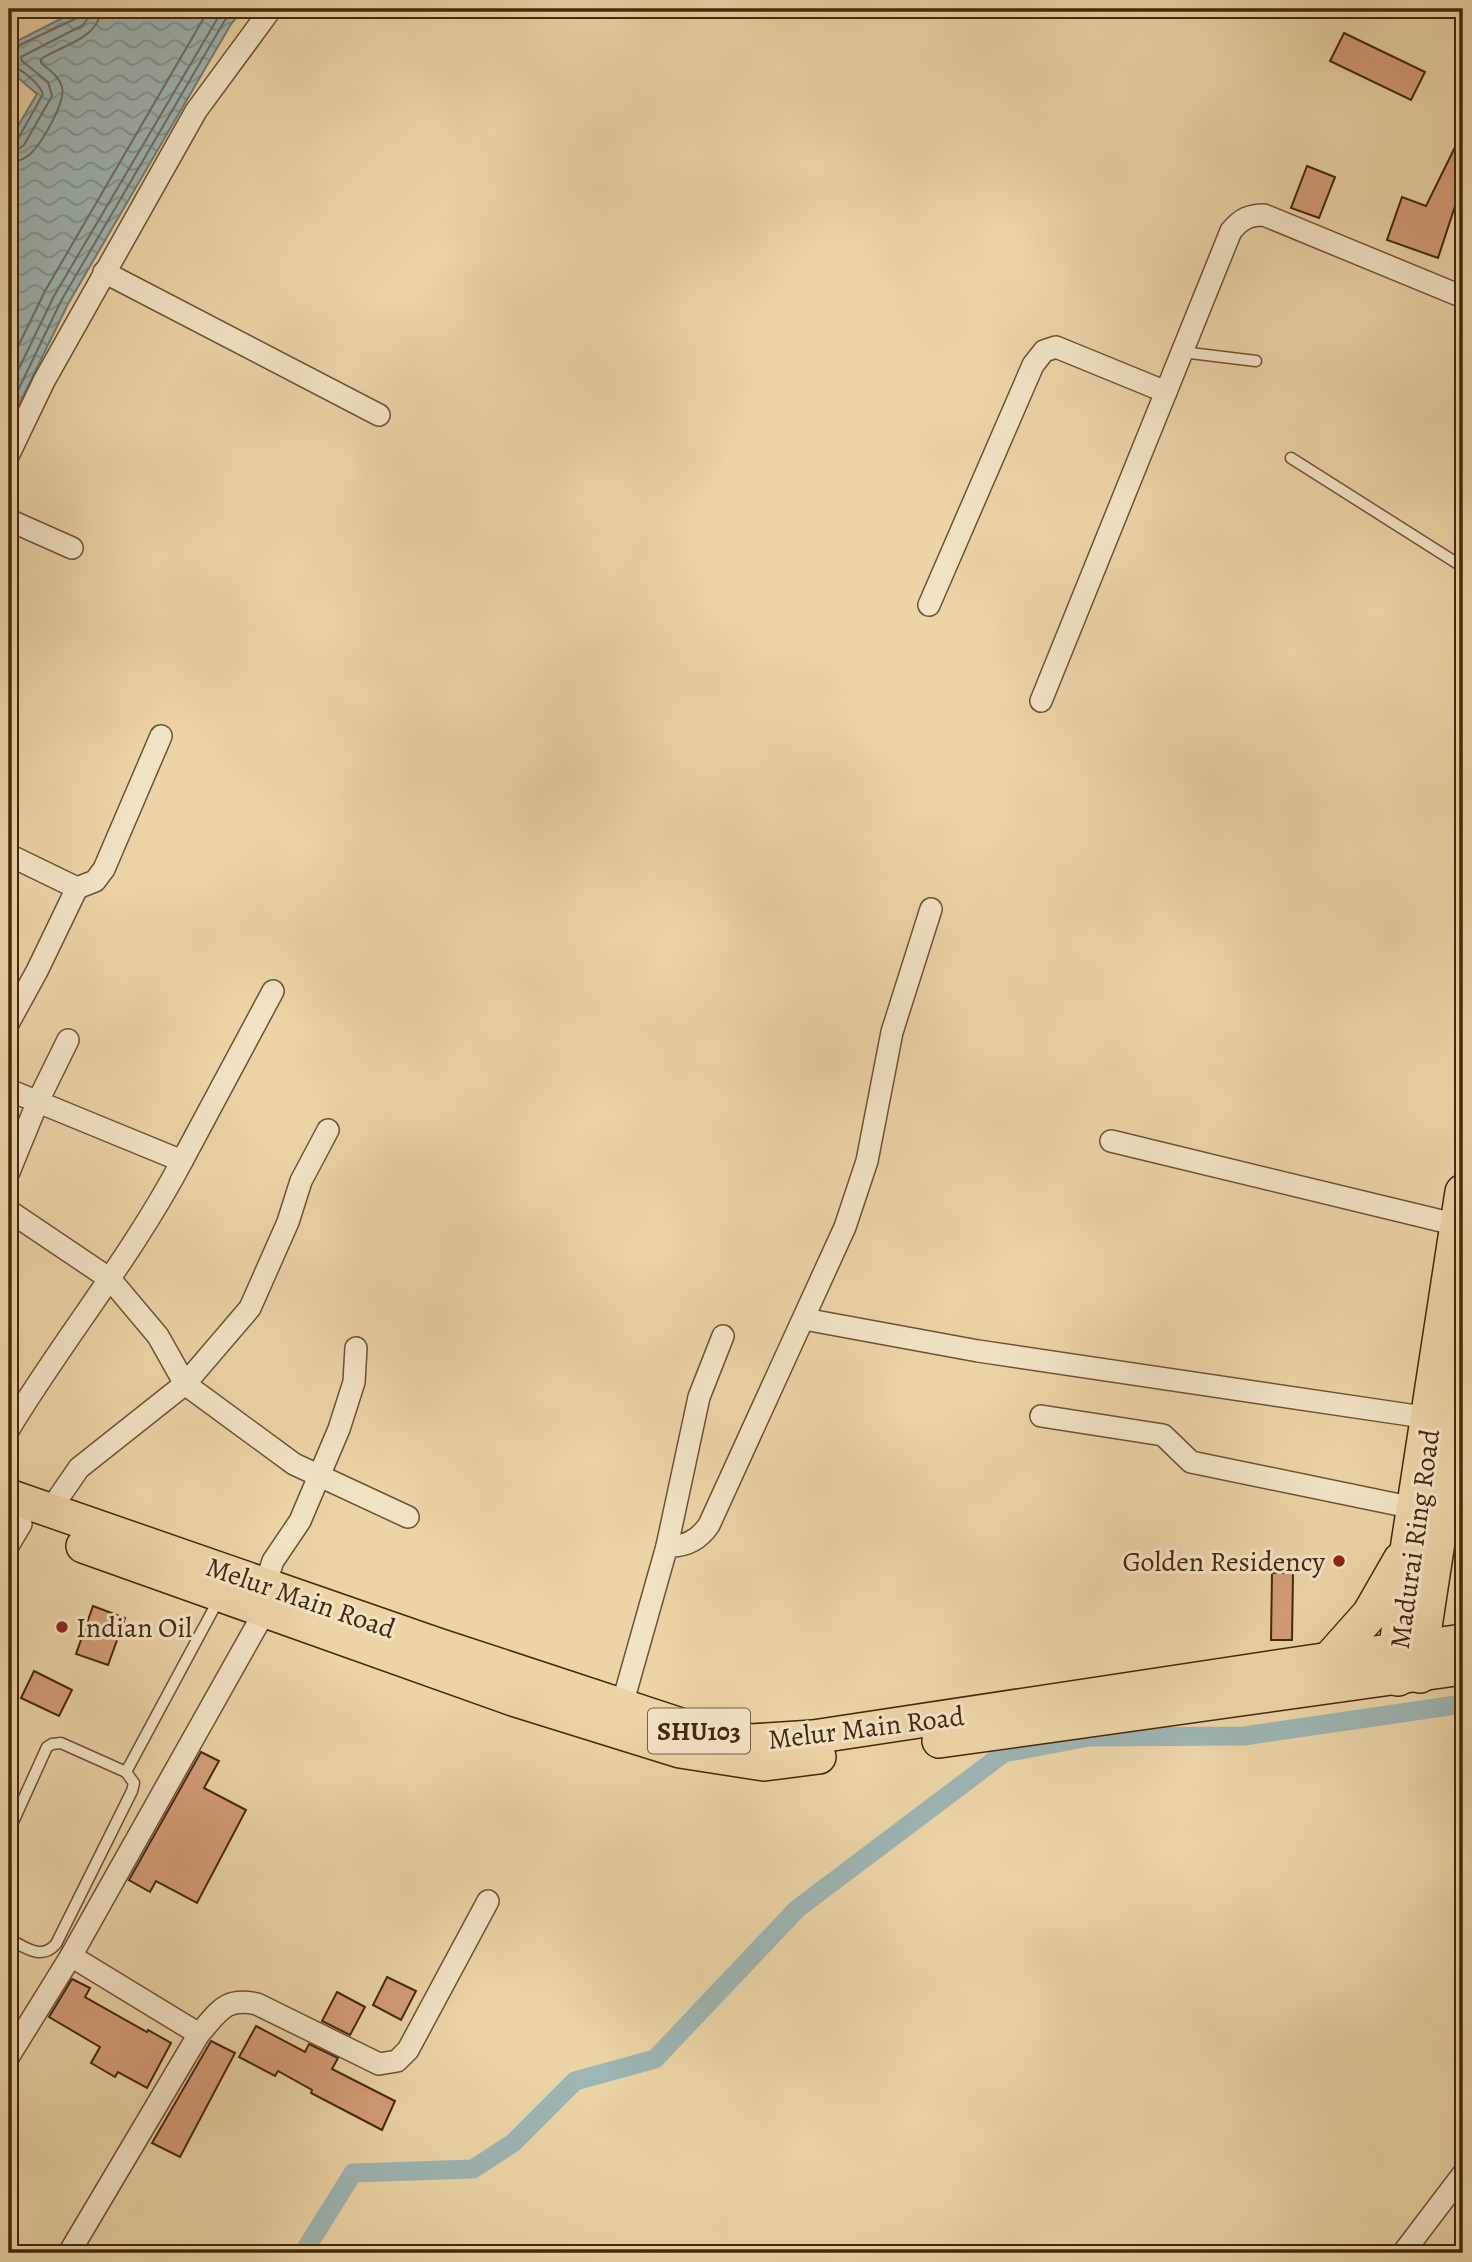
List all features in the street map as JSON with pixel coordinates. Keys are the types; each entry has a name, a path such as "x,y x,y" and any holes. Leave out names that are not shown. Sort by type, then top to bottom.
{"highway":[{"name":"Madurai Ring Road","path":"1409,1662 1428,1513 1430,1418 1461,1208"},
{"name":"Madurai Ring Road","path":"1409,1662 1408,1550 1428,1513 1463,1373"},
{"path":"1428,1513 1463,1562"},
{"path":"1330,1659 1370,1614 1408,1550"}],"main road":[{"name":"Melur Main Road","path":"19,1519 221,1595 265,1598 516,1700 680,1751 764,1764 1409,1662 1463,1641"},
{"name":"Melur Main Road","path":"19,1519 265,1598 702,1732 751,1741 813,1737 1330,1659 1409,1662 1463,1668"}],"street":[{"path":"9,453 44,381 196,111 271,9"},
{"path":"1041,701 1231,231 1240,220 1251,215 1264,215 1463,297"},
{"path":"104,272 379,415"},
{"path":"929,605 1033,365 1044,351 1056,347 1166,392"},
{"path":"9,520 72,548"},
{"path":"9,1022 77,888 94,881 104,869 161,736"},
{"path":"9,855 77,888"},
{"path":"667,1546 682,1547 703,1534 709,1525 845,1227 867,1161 892,1032 931,909"},
{"path":"9,1429 35,1385 161,1201 273,991"},
{"path":"9,1172 38,1101 68,1040"},
{"path":"9,1090 182,1161"},
{"path":"19,1519 185,1384 250,1308 288,1222 301,1181 328,1130"},
{"path":"1111,1141 1461,1208"},
{"path":"9,1211 110,1279 158,1336 185,1384 294,1464 408,1517"},
{"path":"804,1319 978,1351 1430,1418"},
{"path":"622,1706 667,1546 699,1397 723,1336"},
{"path":"9,2056 71,1956 265,1598 274,1561 300,1521 339,1429 354,1382 356,1348"},
{"path":"1041,1416 1163,1435 1191,1462 1428,1513"},
{"path":"69,2253 200,2034 226,2004 241,2001 257,2004 379,2064 397,2061 408,2050 488,1901"},
{"path":"71,1956 200,2034"},
{"path":"1403,2253 1463,2174"}],"lane":[{"path":"1182,352 1256,361"},
{"path":"1291,458 1463,567"},
{"path":"126,1772 221,1595"},
{"path":"9,1831 47,1747 52,1744 61,1743 126,1772 134,1783 56,1944 50,1951 37,1953 9,1939"}],"water":[{"path":"80,9 244,9 231,24 68,304 9,425 9,141 37,94 9,70 9,45"}],"building":[{"path":"1344,33 1425,72 1411,100 1330,61"},
{"path":"1463,131 1463,200 1458,197 1438,258 1387,240 1402,197 1426,206"},
{"path":"1307,166 1335,177 1319,218 1291,208"},
{"path":"1272,1573 1293,1573 1292,1640 1271,1640"},
{"path":"93,1606 125,1618 108,1665 76,1654"},
{"path":"34,1671 72,1690 59,1716 21,1698"},
{"path":"201,1752 219,1761 204,1788 246,1810 197,1903 156,1881 150,1892 129,1880"},
{"path":"387,1977 416,1991 401,2020 373,2005"},
{"path":"72,1979 90,1988 85,1997 171,2043 147,2088 118,2072 115,2077 91,2063 100,2047 49,2017"},
{"path":"337,1992 365,2007 350,2035 322,2021"},
{"path":"256,2026 305,2052 309,2044 338,2058 332,2069 395,2101 382,2130 311,2093 312,2090 278,2071 275,2076 239,2057"},
{"path":"211,2041 235,2053 180,2157 152,2143"}],"waterway":[{"path":"303,2253 353,2173 473,2169 513,2143 575,2081 655,2059 797,1909 1004,1753 1089,1737 1244,1736 1463,1704"}],"place":[{"name":"Golden Residency","path":"1339,1561"},
{"name":"Indian Oil","path":"62,1627"}]}
